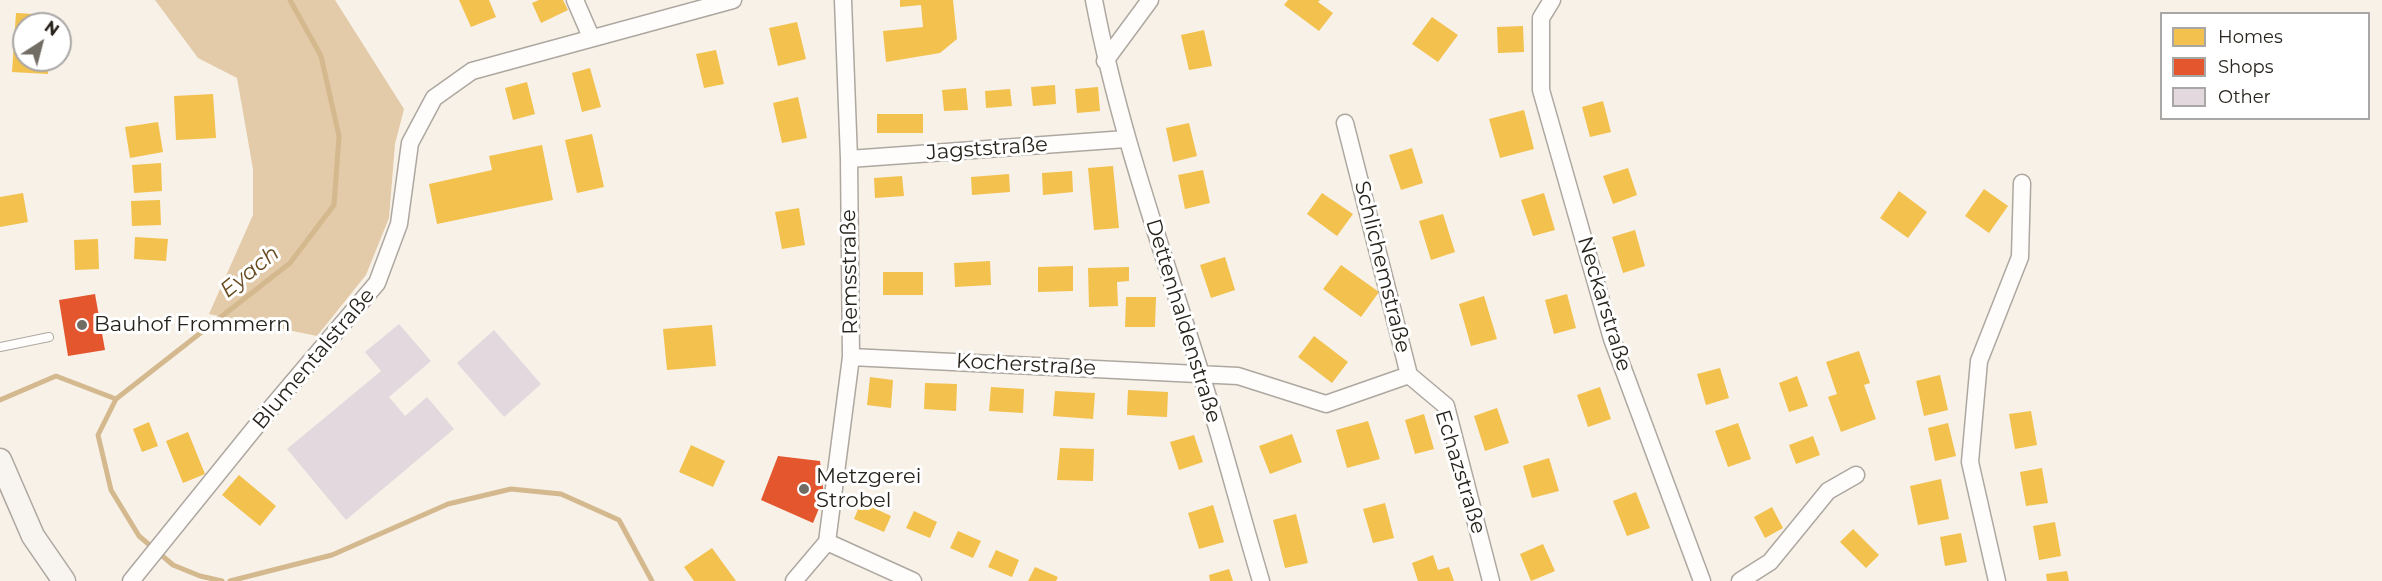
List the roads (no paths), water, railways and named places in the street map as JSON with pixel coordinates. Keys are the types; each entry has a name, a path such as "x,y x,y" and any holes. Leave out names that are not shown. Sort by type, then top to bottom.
{"main road":[{"path":"0,460 33,536 64,581"}],"street":[{"path":"575,0 591,37"},
{"name":"Blumentalstraße","path":"131,581 377,283 399,224 410,143 434,98 472,71 733,0"},
{"name":"Remsstraße","path":"827,542 851,357 849,159 843,0"},
{"name":"Dettenhaldenstraße","path":"1094,0 1126,139 1201,373 1261,581"},
{"path":"1106,60 1150,0"},
{"name":"Neckarstraße","path":"1552,0 1541,18 1541,90 1608,328 1702,581"},
{"name":"Schlichemstraße","path":"1201,373 1238,376 1326,404 1409,375 1345,123"},
{"name":"Jagststraße","path":"849,159 1126,139"},
{"path":"1997,581 1970,462 1979,361 2020,257 2022,183"},
{"name":"Kocherstraße","path":"851,357 1201,373"},
{"name":"Echazstraße","path":"1409,375 1446,406 1491,581"},
{"path":"1740,581 1770,562 1828,491 1856,474"},
{"path":"794,581 827,542 913,581"}],"lane":[{"path":"0,347 50,337"}],"waterway":[{"name":"Eyach","path":"222,581 200,576 173,565 139,536 111,490 98,435 116,399 290,263 334,205 339,136 321,56 290,0"},
{"path":"0,400 56,376 116,399"},
{"name":"Eyach","path":"230,581 332,555 448,504 511,489 561,494 619,520 652,581"}],"place":[{"name":"Bauhof Frommern","path":"82,325"},
{"name":"Metzgerei Strobel","path":"804,489"}]}
